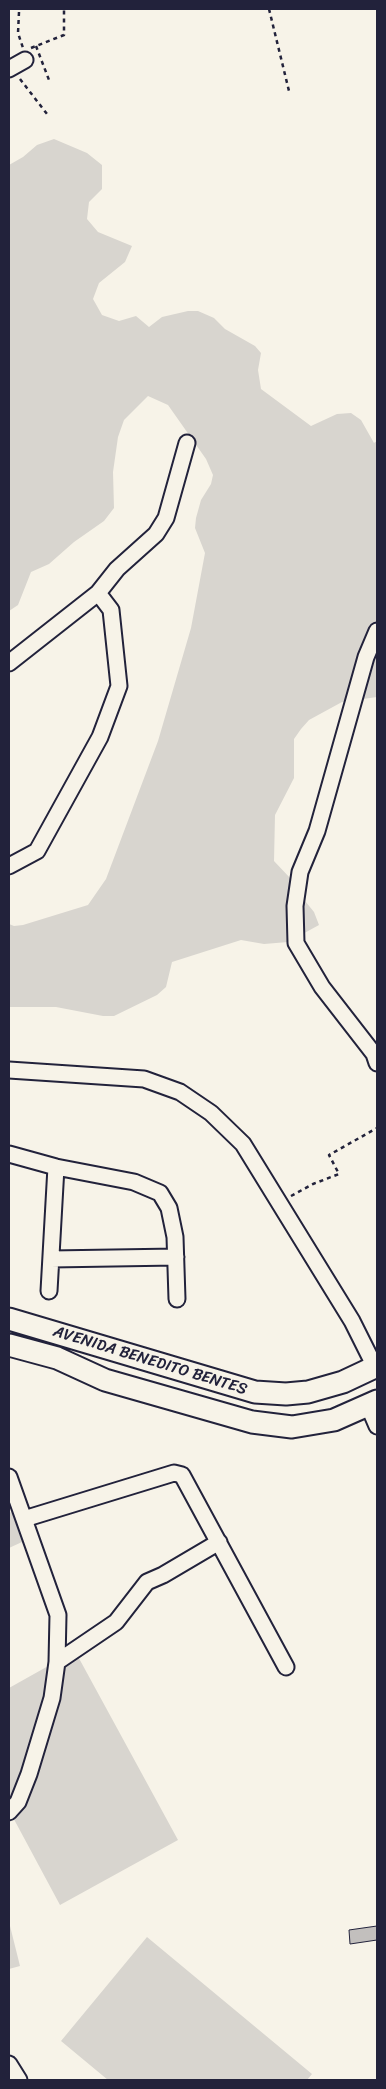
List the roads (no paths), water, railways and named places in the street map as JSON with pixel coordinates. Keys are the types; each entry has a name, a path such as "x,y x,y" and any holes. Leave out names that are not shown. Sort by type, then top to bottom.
{"street":[{"path":"10,69 25,60"},
{"path":"9,663 98,593 117,569 156,534 166,518 187,443"},
{"path":"9,866 38,851 100,737 119,686 111,610 98,593"},
{"path":"377,631 366,657 317,831 300,872 294,906 296,943 322,987 374,1054 377,1063"},
{"path":"9,1070 144,1079 180,1092 211,1113 243,1144 352,1321 376,1367"},
{"path":"9,1154 56,1167 134,1182 160,1193 169,1208 175,1237 177,1299"},
{"path":"49,1291 56,1167"},
{"path":"51,1260 176,1257"},
{"name":"AVENIDA BENEDITO BENTES","path":"9,1319 188,1374 255,1392 286,1394 308,1392 343,1382 376,1367"},
{"path":"57,1358 63,1335"},
{"name":"AVENIDA BENEDITO BENTES","path":"9,1345 57,1358 105,1380 252,1422 292,1427 334,1420 373,1403"},
{"path":"373,1403 377,1426"},
{"path":"24,1519 178,1473 185,1477 286,1667"},
{"path":"9,1477 58,1615 57,1662 52,1698 29,1774 18,1802 9,1812"},
{"path":"57,1662 116,1622 147,1582 163,1575 219,1542"},
{"path":"9,2064 19,2080"}]}
